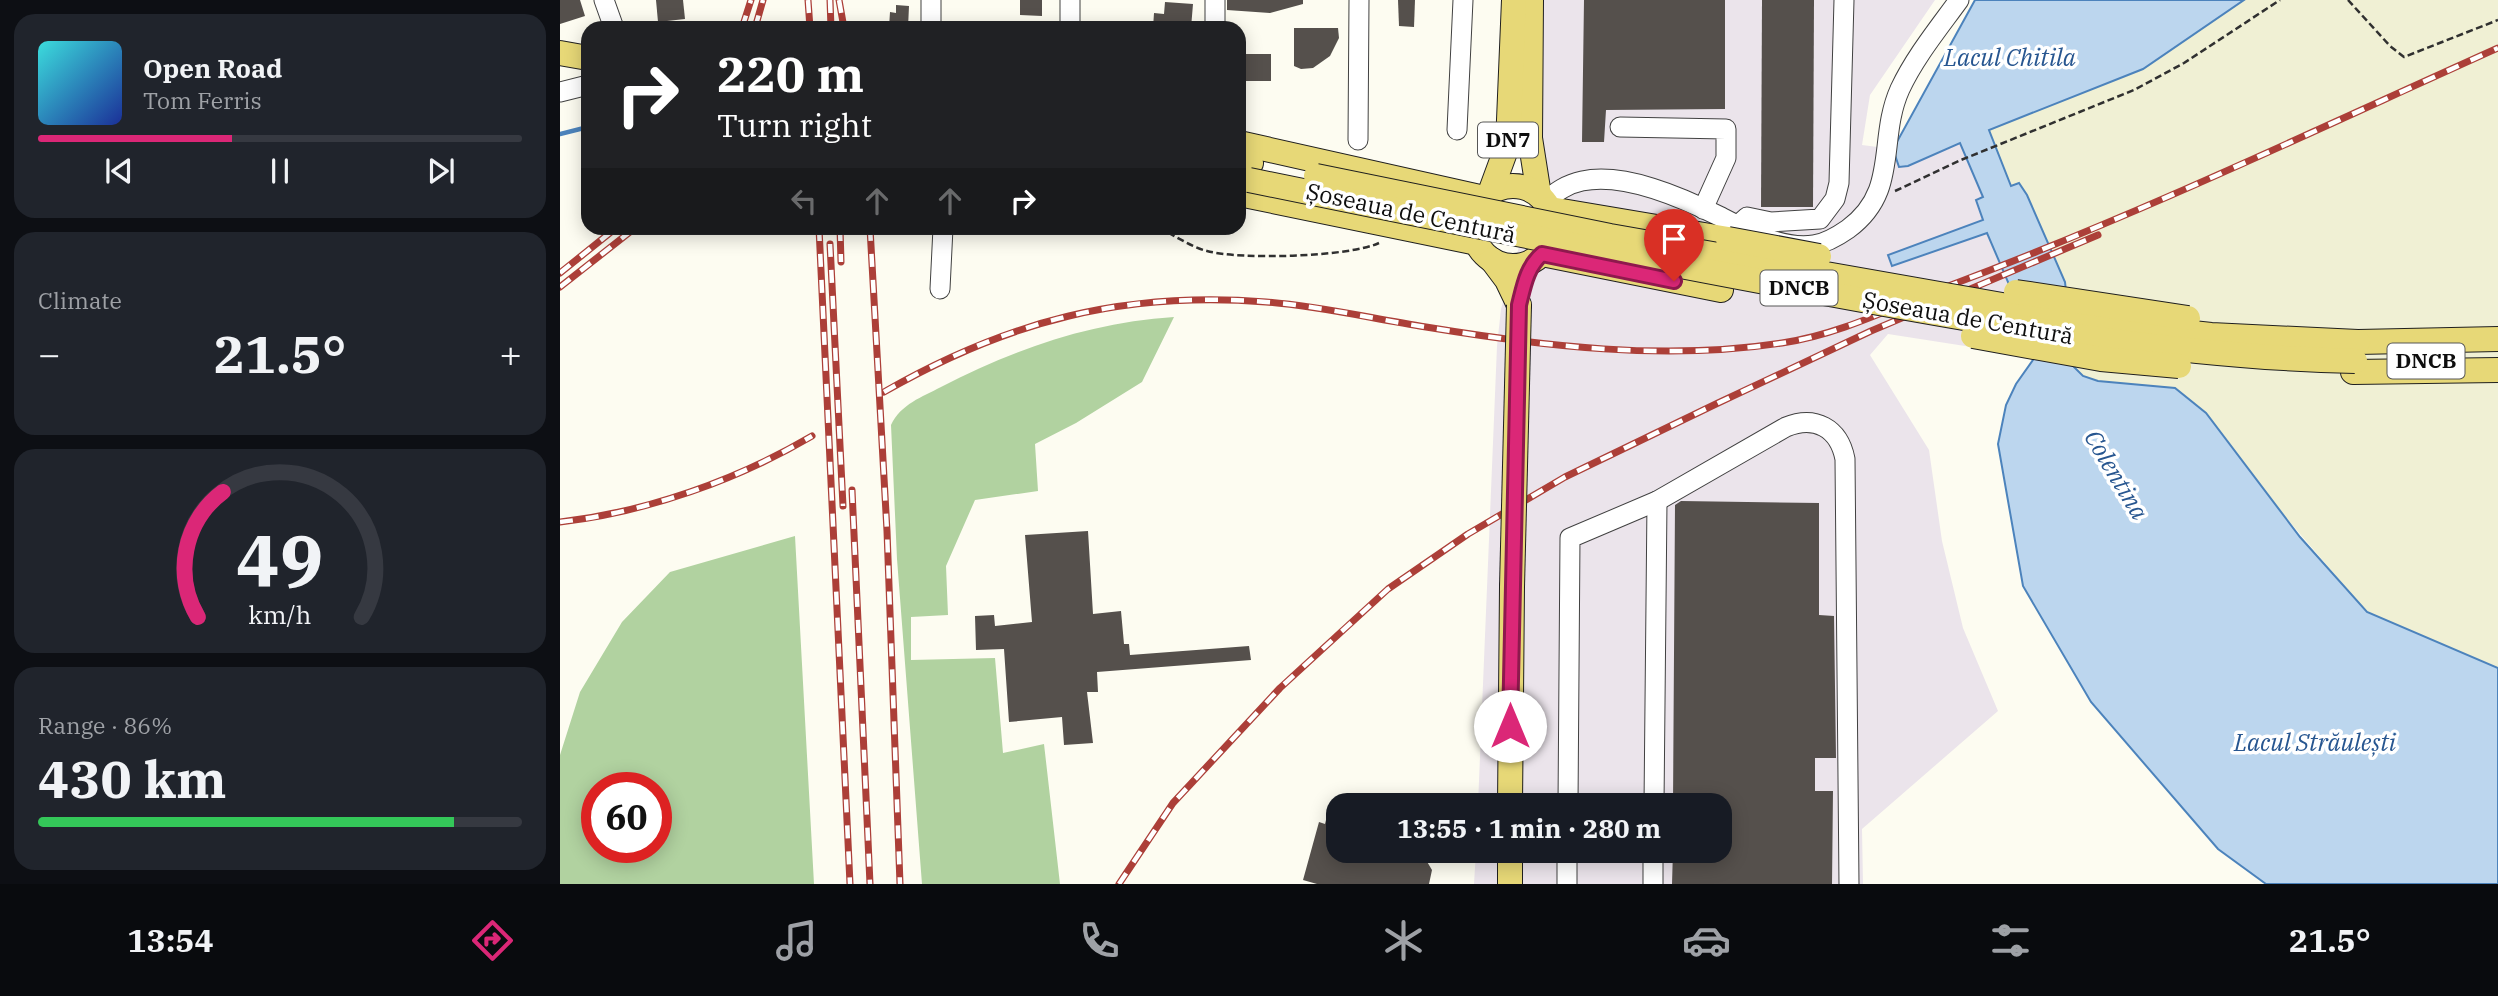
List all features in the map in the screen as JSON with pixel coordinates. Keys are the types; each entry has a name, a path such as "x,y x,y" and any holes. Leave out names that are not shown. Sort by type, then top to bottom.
{"main road":[{"name":"DN7","path":"1487,196 1508,144 1514,0"},
{"name":"DN7","path":"1510,793 1519,305 1537,258 1552,237 1530,138 1531,0"},
{"path":"560,53 581,57"},
{"path":"560,68 581,71"},
{"path":"1246,170 1487,196"},
{"path":"1246,171 1484,251 1516,266 1537,258 2101,359 2189,367 2356,352 2498,328"},
{"name":"Șoseaua de Centură","path":"1246,171 1608,253 2107,342 2273,359 2498,339"},
{"name":"DN7","path":"1519,305 1507,279 1484,251 1473,223 1476,209 1487,196 1499,188 1520,186 1544,202"},
{"path":"1544,202 1733,232 1985,288 2263,328 2356,352 2498,370"},
{"name":"Șoseaua de Centură","path":"2356,352 2498,359"},
{"path":"1510,863 1510,884"}],"street":[{"path":"604,0 612,21"},
{"path":"931,0 931,21"},
{"path":"1070,0 1070,21"},
{"path":"1215,0 1215,21"},
{"path":"1358,140 1359,0"},
{"path":"1457,130 1463,0"},
{"path":"1733,232 1747,217 1771,222 1808,222 1820,219 1835,199 1839,183 1844,0"},
{"path":"1544,202 1570,184 1603,178 1656,191 1703,209 1733,232 1779,242 1814,245 1840,234 1865,214 1875,201 1883,180 1890,127 1899,91 1914,64 1958,0"},
{"path":"560,92 581,87"},
{"path":"1620,127 1726,128 1726,158 1703,209"},
{"path":"940,289 943,235"},
{"path":"1567,793 1570,538 1657,501 1799,422 1826,426 1843,447 1849,884"},
{"path":"1654,793 1657,501"},
{"path":"1567,863 1567,884"},
{"path":"1653,863 1653,884"}],"path":[{"path":"1875,201 2003,142 2134,90 2184,63 2280,0"},
{"path":"2348,0 2396,53 2404,57 2498,20"},
{"path":"1173,235 1205,251 1230,256 1319,254 1368,248 1409,228"}],"shaded area":[{"path":"1536,0 1935,0 1870,95 1862,145 1893,149 1899,167 1908,166 1960,142 1983,198 1977,200 1983,220 1888,255 1893,266 1986,233 2017,303 2035,357 1888,334 1870,355 1929,450 1942,541 1963,628 1998,711 1862,829 1863,884 1474,884 1475,863 1732,863 1732,793 1478,793 1497,346 1501,309 1529,212"}],"green space":[{"path":"2244,0 2498,0 2498,668 2367,612 2175,388 2098,381 2083,376 2073,367 2065,282 2011,187 1989,130 2143,69"},
{"path":"1174,317 1142,382 1076,423 1035,444 1038,491 975,500 946,566 948,615 911,617 911,660 995,658 1003,753 1044,744 1060,884 922,884 897,559 891,425 906,406 919,398 1025,349 1083,331"},
{"path":"795,536 814,884 560,884 560,755 580,692 622,622 670,572"}],"water":[{"name":"Lacul Străulești","path":"1975,0 2244,0 2143,69 1989,130 2011,186 2019,183 2027,195 2065,282 2074,367 2083,376 2098,381 2175,388 2206,413 2300,537 2367,612 2498,668 2498,884 2266,884 2218,849 2091,702 2023,586 1998,444 2006,405 2016,384 2035,357 2017,303 1987,233 1892,266 1888,255 1983,220 1976,200 1983,197 1960,143 1908,166 1899,167 1893,149"}],"building":[{"path":"560,0 580,0 585,16 560,24"},
{"path":"656,0 683,0 685,19 658,21"},
{"path":"1020,0 1042,0 1042,16 1020,15"},
{"path":"1227,0 1303,0 1303,4 1270,13 1227,10"},
{"path":"1398,0 1415,0 1414,27 1399,26"},
{"path":"1584,0 1725,0 1725,109 1606,110 1604,142 1582,142"},
{"path":"1762,0 1814,0 1813,207 1761,207"},
{"path":"1165,2 1193,4 1192,21 1153,21 1154,13 1164,14"},
{"path":"896,5 909,6 908,21 889,21 890,12 896,13"},
{"path":"1294,28 1338,28 1339,38 1330,56 1313,68 1301,69 1294,66"},
{"path":"1246,54 1271,54 1271,81 1246,81"},
{"path":"1681,501 1819,503 1819,615 1834,616 1836,758 1815,758 1815,791 1833,791 1832,884 1672,884 1673,863 1732,863 1732,793 1673,793 1675,505"},
{"path":"1088,531 1093,614 1121,611 1124,644 1129,644 1130,655 1249,646 1251,660 1097,672 1098,692 1087,692 1093,743 1064,745 1062,717 1009,722 1004,649 976,650 975,616 994,615 995,626 1032,622 1025,535"},
{"path":"1326,820 1326,863 1428,863 1432,870 1429,884 1317,884 1303,880 1319,822 1325,824"}],"waterway":[{"path":"560,134 581,129"}],"railway":[{"path":"744,21 751,0"},
{"path":"757,21 763,0"},
{"path":"808,0 810,21"},
{"path":"830,0 831,21"},
{"path":"839,0 843,21"},
{"path":"884,392 930,367 1022,329 1068,316 1163,301 1214,300 1286,304 1470,334 1604,349 1693,351 1805,339 1872,317 2095,228 2498,48"},
{"path":"560,273 607,235"},
{"path":"560,287 626,235"},
{"path":"819,235 850,884"},
{"path":"840,235 841,262"},
{"path":"870,235 887,531 900,884"},
{"path":"1119,884 1173,803 1280,688 1388,589 1468,534 1565,477 1718,403 1871,331 2098,235"},
{"path":"830,244 843,506"},
{"path":"560,522 626,511 690,492 753,467 812,436"},
{"path":"852,490 870,884"}],"route":[{"path":"1510,726 1514,442 1519,305 1526,279 1533,261 1542,254 1674,281"}],"water label":[{"name":"Lacul Chitila","path":"2010,58"},
{"name":"Colentina","path":"2116,475"}]}
